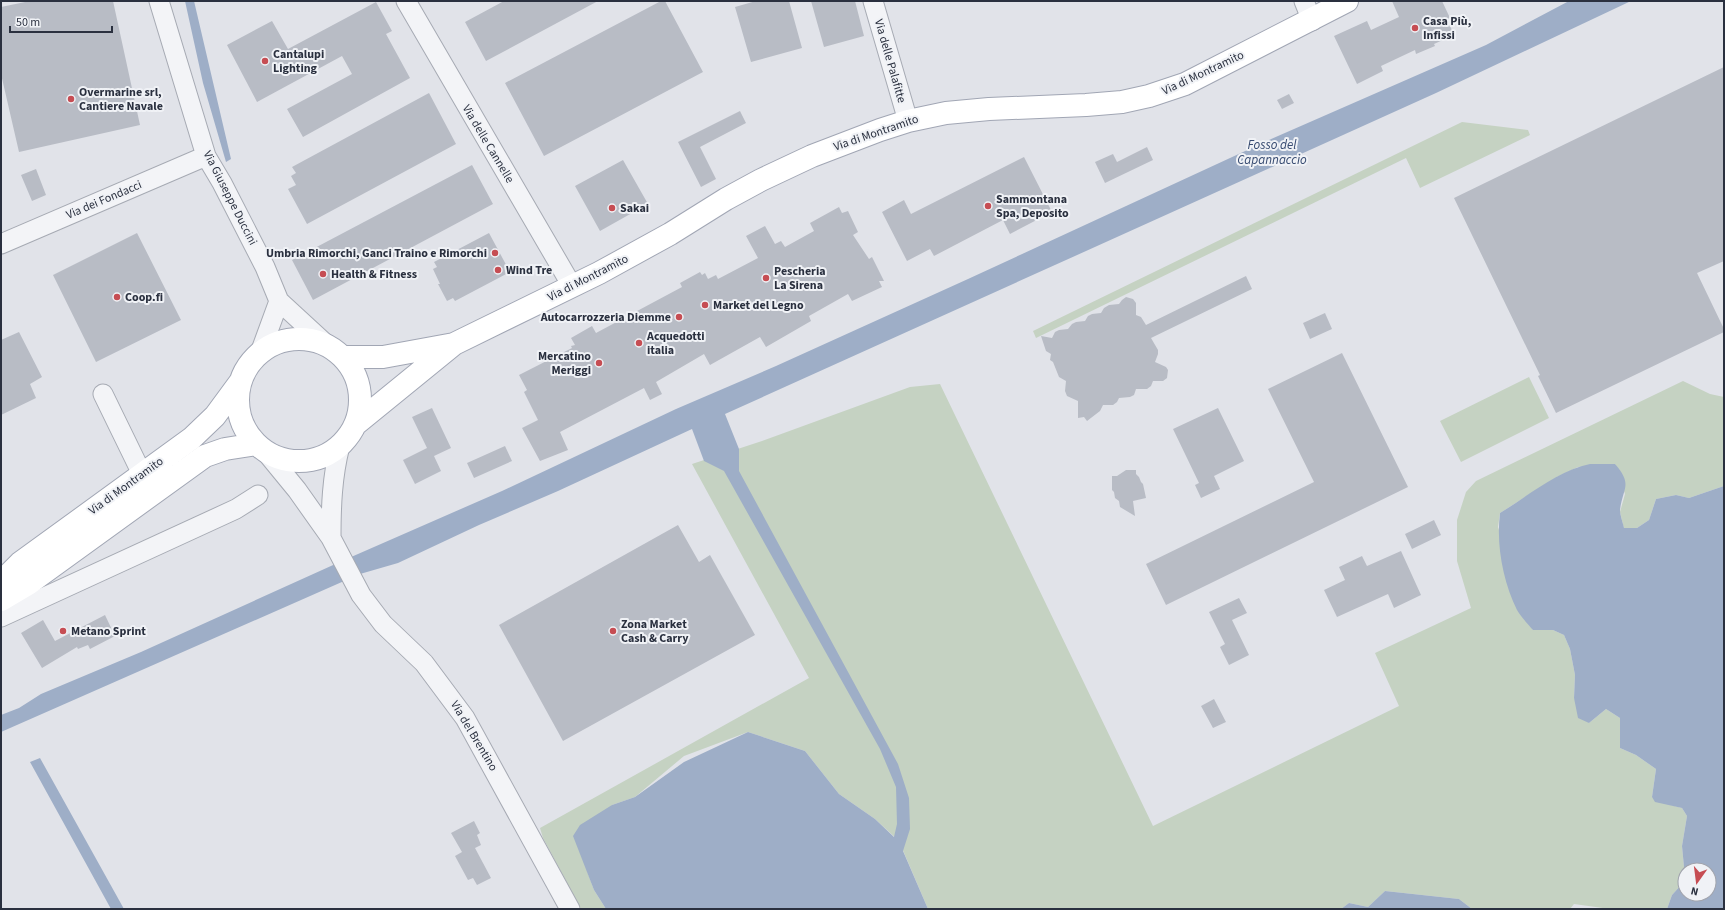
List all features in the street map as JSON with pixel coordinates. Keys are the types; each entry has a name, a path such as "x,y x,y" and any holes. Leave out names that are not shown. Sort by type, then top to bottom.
{"main road":[{"name":"Via di Montramito","path":"356,424 454,344 572,286 670,234 726,199 761,180 812,156 908,121 946,113 989,109 1086,106 1122,102 1150,96 1185,84 1308,11 1347,1"},
{"name":"Via di Montramito","path":"1,582 20,563 204,428 241,381 250,363 260,353 274,344 298,339 314,341 336,352 372,358 454,344"},
{"name":"Via di Montramito","path":"241,381 238,404 243,426 261,448 283,460 303,462 323,457 340,446 352,432 356,424 361,404 358,383 349,365 336,352"},
{"name":"Via di Montramito","path":"1,600 28,584 205,456 225,449 261,448"}],"street":[{"name":"Via Giuseppe Duccini","path":"159,1 210,162 265,267 279,301 336,352"},
{"name":"Via delle Cannelle","path":"406,1 572,286"},
{"name":"Via delle Palafitte","path":"873,1 908,121"},
{"name":"Via dei Fondacci","path":"1,244 210,162"},
{"path":"260,353 279,301"},
{"path":"103,394 142,474"},
{"name":"Via del Brentino","path":"334,543 331,492 334,467 340,446"},
{"name":"Via del Brentino","path":"261,448 297,490 334,543 361,595 383,624 424,663 465,718 570,909"},
{"path":"1,617 236,509 258,495"}],"green space":[{"path":"1462,122 1528,130 1530,135 1420,188 1406,158 1036,338 1033,331"},
{"path":"1529,377 1549,418 1461,462 1440,421"},
{"path":"1683,381 1710,394 1724,397 1724,486 1689,498 1676,495 1656,499 1649,520 1637,528 1624,529 1620,512 1625,494 1615,464 1578,467 1557,477 1500,513 1498,527 1533,630 1553,630 1564,635 1570,649 1575,675 1574,698 1589,723 1606,709 1620,718 1620,748 1636,755 1656,769 1652,797 1682,808 1687,816 1682,846 1684,862 1677,862 1677,890 1672,895 1667,909 1610,909 1574,904 1570,909 1472,909 1459,899 1385,891 1368,907 1349,903 1341,909 928,909 899,841 875,819 839,794 805,751 748,732 684,756 635,797 612,805 587,871 594,890 606,909 581,909 543,838 540,828 809,678 692,464 762,441 910,387 940,384 1153,826 1399,706 1375,653 1471,608 1457,561 1457,520 1466,492 1476,481"}],"water":[{"path":"185,1 194,1 231,159 226,162 203,83"},
{"name":"Fosso del Capannaccio","path":"1569,1 1631,1 1436,93 725,414 739,449 739,471 898,764 909,798 910,829 903,851 928,909 606,909 594,890 573,836 580,825 612,805 635,797 684,762 748,732 805,751 839,794 875,819 894,837 897,824 896,787 880,749 724,471 704,461 692,429 398,563 360,574 1,732 1,715 19,708 41,694 141,652 342,561 502,491 676,409 776,366 968,279 1269,140 1486,45"},
{"path":"1590,464 1615,464 1621,471 1625,482 1620,510 1624,528 1637,528 1649,520 1656,499 1676,495 1689,498 1724,486 1724,909 1667,909 1672,895 1677,890 1677,902 1717,902 1717,862 1684,862 1682,846 1687,816 1682,808 1655,802 1652,797 1656,769 1636,755 1620,748 1620,718 1606,709 1589,723 1578,718 1574,698 1575,675 1570,649 1564,635 1553,630 1533,630 1517,610 1512,599 1504,575 1500,550 1500,513 1554,478 1566,472"},
{"path":"40,758 124,909 111,909 30,762"},
{"path":"1385,891 1459,899 1472,909 1341,909 1349,903 1368,907"}],"building":[{"name":"Overmarine srl, Cantiere Navale","path":"30,1 113,1 140,125 19,152 1,74 1,7"},
{"path":"504,1 598,1 486,61 465,22"},
{"path":"661,1 665,1 703,72 544,156 505,83"},
{"path":"756,1 789,1 802,48 751,62 735,7"},
{"path":"811,1 855,1 864,36 824,47"},
{"path":"1392,1 1442,1 1450,18 1447,19 1454,35 1434,44 1435,46 1416,54 1415,50 1381,66 1383,71 1357,84 1334,36 1367,21 1371,30 1399,17"},
{"path":"376,2 392,31 386,34 410,78 303,137 287,109 352,74 342,56 257,102 227,45 272,21 288,49"},
{"path":"1724,67 1724,261 1697,273 1724,329 1724,332 1556,413 1538,376 1540,375 1454,198"},
{"path":"429,93 456,144 307,224 288,189 296,185 291,176 296,173 292,167"},
{"path":"1289,94 1294,103 1282,109 1277,100"},
{"path":"740,111 746,123 700,147 716,179 701,187 678,142"},
{"path":"1147,147 1153,160 1105,183 1095,162 1113,154 1117,162"},
{"name":"Sammontana Spa, Deposito","path":"1024,157 1052,212 1010,234 1003,220 934,256 930,249 907,261 882,212 904,200 911,214"},
{"path":"623,160 648,204 600,231 575,186"},
{"path":"472,165 493,204 313,300 292,260"},
{"path":"36,169 46,195 32,201 21,175"},
{"path":"839,207 842,213 848,211 858,232 853,235 869,259 872,257 884,281 879,281 882,287 852,301 848,294 809,316 811,321 766,347 760,337 710,365 704,354 656,382 662,394 650,400 644,388 560,432 568,450 540,461 522,428 538,420 524,392 527,390 519,375 572,348 571,346 575,345 571,338 592,326 596,333 682,287 680,283 700,272 702,275 705,273 708,279 716,275 718,279 758,258 746,236 765,226 775,244 781,241 785,247 814,231 810,223"},
{"name":"Coop.fi","path":"137,233 181,320 96,362 53,275"},
{"path":"489,233 510,272 455,301 453,298 447,301 438,284 440,284 433,269 437,267 434,262"},
{"path":"1246,276 1252,289 1151,338 1158,350 1155,362 1166,367 1168,370 1167,378 1163,381 1153,381 1151,386 1147,389 1136,389 1134,395 1119,398 1113,405 1103,405 1100,411 1087,421 1084,417 1078,418 1078,401 1067,396 1065,391 1066,381 1059,377 1053,362 1050,360 1051,354 1046,351 1041,336 1052,338 1055,332 1068,329 1076,322 1085,321 1088,316 1101,313 1104,308 1109,305 1119,304 1126,297 1133,299 1136,303 1136,315 1141,317 1146,325"},
{"path":"1325,313 1332,329 1310,339 1303,323"},
{"path":"19,332 42,377 30,384 36,398 1,415 1,340"},
{"path":"1342,353 1408,487 1166,605 1146,564 1314,482 1268,389"},
{"path":"432,408 451,448 434,456 441,471 415,484 403,460 427,448 412,417"},
{"path":"1218,408 1244,461 1214,476 1220,489 1201,498 1195,485 1199,483 1173,429"},
{"path":"505,446 512,461 474,478 467,463"},
{"path":"1126,470 1136,470 1136,474 1143,484 1146,498 1133,501 1135,516 1120,507 1119,501 1115,498 1112,490 1112,476 1117,476"},
{"path":"1434,520 1441,535 1412,549 1405,534"},
{"path":"678,525 699,562 710,555 755,635 563,741 499,625"},
{"path":"1401,551 1421,595 1394,608 1388,594 1337,617 1324,590 1345,580 1339,567 1362,556 1367,566"},
{"path":"1239,598 1247,613 1232,620 1249,655 1229,665 1220,647 1225,644 1209,612"},
{"path":"105,615 115,636 90,649 88,645 78,649 77,647 42,668 21,633 43,620 55,641"},
{"path":"1214,699 1226,722 1213,728 1201,706"},
{"path":"474,821 480,833 477,835 481,845 475,848 491,878 477,885 473,878 468,880 455,856 462,852 451,833"}],"place":[{"name":"Casa Più, Infissi","path":"1415,28"},
{"name":"Cantalupi Lighting","path":"265,61"},
{"name":"Overmarine srl, Cantiere Navale","path":"71,99"},
{"name":"Sammontana Spa, Deposito","path":"988,206"},
{"name":"Sakai","path":"612,208"},
{"name":"Umbria Rimorchi, Ganci Traino e Rimorchi","path":"495,253"},
{"name":"Wind Tre","path":"498,270"},
{"name":"Health & Fitness","path":"323,274"},
{"name":"Pescheria La Sirena","path":"766,278"},
{"name":"Coop.fi","path":"117,297"},
{"name":"Market del Legno","path":"705,305"},
{"name":"Autocarrozzeria Diemme","path":"679,317"},
{"name":"Acquedotti italia","path":"639,343"},
{"name":"Mercatino Meriggi","path":"599,363"},
{"name":"Metano Sprint","path":"63,631"},
{"name":"Zona Market Cash & Carry","path":"613,631"}]}
